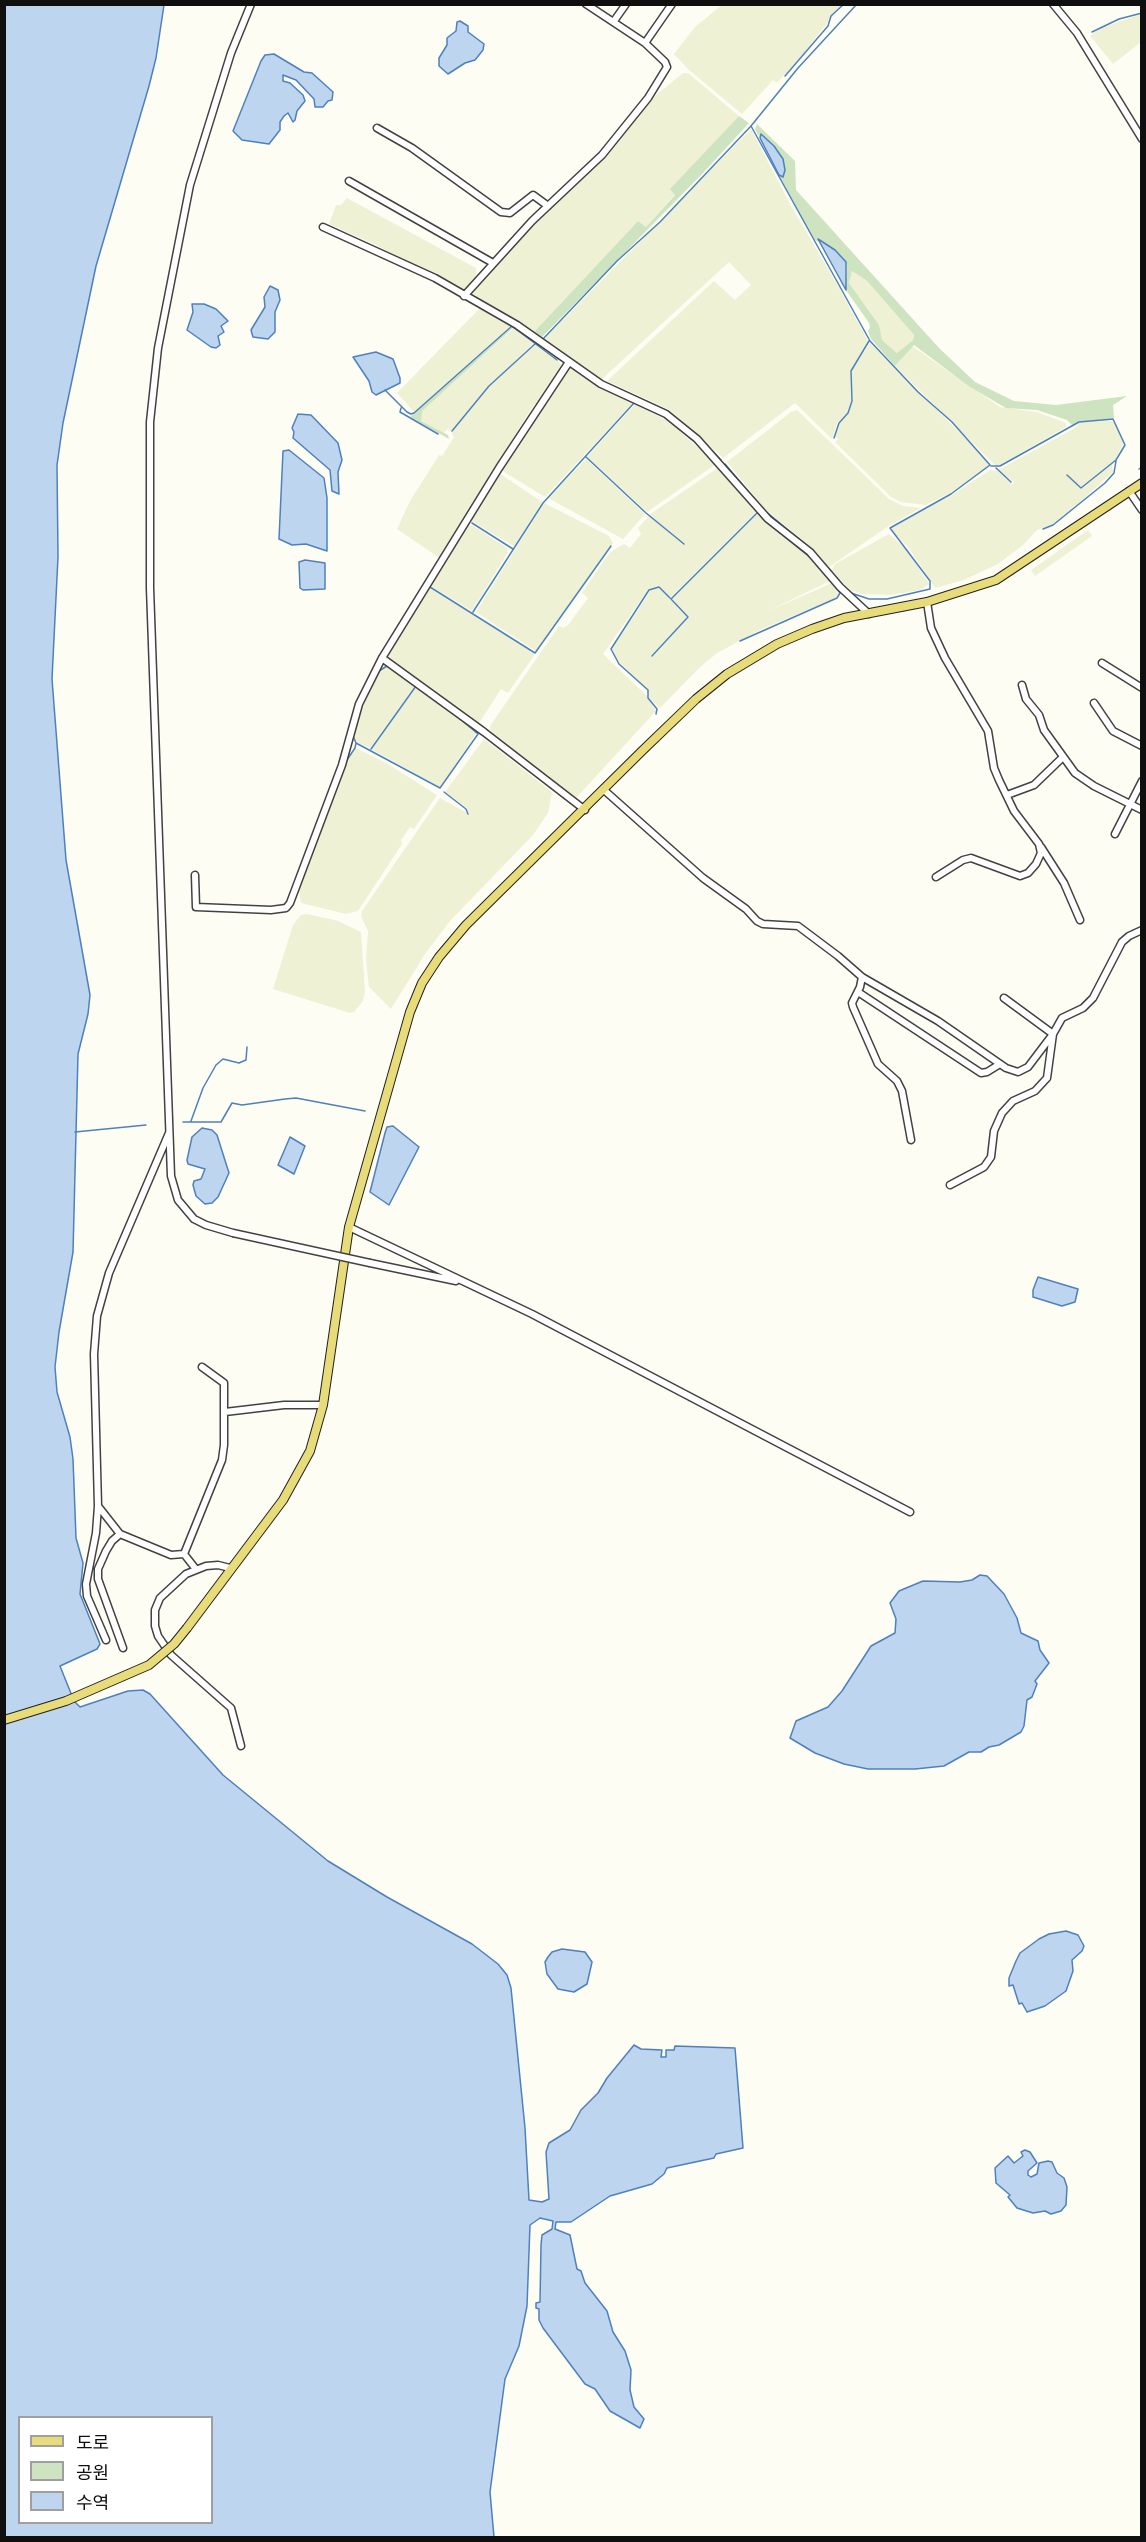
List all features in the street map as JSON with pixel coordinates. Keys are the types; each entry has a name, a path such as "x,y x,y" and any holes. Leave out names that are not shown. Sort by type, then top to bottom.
{"main road":[{"path":"4,1720 66,1701 149,1665 174,1644 187,1628 283,1500 300,1472 318,1428 349,1227 399,1044 422,984 439,957 466,925 696,699 728,674 777,644 844,618 927,602 996,580 1142,483"}],"street":[{"path":"250,4 231,53 190,184 158,348 151,399 150,588 171,1176 178,1200 194,1219 206,1225 233,1233 465,1283"},
{"path":"464,296 548,206 602,155 648,98 667,68 665,62 645,44 586,4"},
{"path":"614,21 626,4"},
{"path":"645,44 672,4"},
{"path":"1053,4 1082,41 1142,140"},
{"path":"377,128 411,148 501,212 510,213 532,195 548,206"},
{"path":"349,181 493,263"},
{"path":"323,227 398,260 517,325 601,384 658,409 676,421 721,464 768,519 810,552 840,587 869,614"},
{"path":"195,875 196,907 271,910 286,908 290,903 342,765 359,704 382,658 499,468 569,362"},
{"path":"1129,491 1142,510"},
{"path":"927,602 931,628 945,658 988,731 994,768 1019,820 1039,844 1064,883 1080,920"},
{"path":"382,658 484,732 585,810"},
{"path":"1102,663 1142,688"},
{"path":"1022,685 1026,699 1035,708 1044,730 1063,758 1084,780 1142,810"},
{"path":"1094,703 1113,731 1142,746"},
{"path":"1007,795 1034,784 1063,758"},
{"path":"1114,834 1142,781"},
{"path":"604,790 703,878 746,909 757,921 763,924 798,926 862,977 938,1021 1013,1072 1028,1067 1062,1018 1083,1008 1093,998 1122,942 1142,930"},
{"path":"936,877 963,860 971,858 989,862 1020,876 1028,873 1036,864 1041,853 1039,844"},
{"path":"862,977 852,1003 853,1007 878,1064 897,1082 902,1091 911,1140"},
{"path":"858,992 981,1073 1000,1064"},
{"path":"1004,998 1053,1034"},
{"path":"950,1185 984,1167 991,1157 994,1131 1002,1113 1013,1101 1043,1084 1050,1065 1053,1034"},
{"path":"106,1640 87,1596 86,1584 96,1533 98,1506 94,1354 97,1316 109,1273 170,1132"},
{"path":"349,1227 532,1314 910,1512"},
{"path":"184,1554 222,1460 224,1383 202,1367"},
{"path":"225,1412 284,1405 323,1405"},
{"path":"98,1506 120,1534 171,1555 184,1554"},
{"path":"120,1534 106,1551 98,1569 98,1579 123,1648"},
{"path":"184,1554 195,1568"},
{"path":"230,1568 218,1565 195,1568 172,1585 160,1598 155,1610 158,1636 171,1655 231,1708 241,1746"}],"green space":[{"path":"722,5 841,5 804,53 777,83 773,80 742,114 689,70 674,54 695,27"},
{"path":"1141,14 1141,42 1113,64 1090,36 1101,28"},
{"path":"683,73 688,73 739,116 671,189 675,194 646,227 638,221 534,332 484,302 472,292 493,264 533,222 603,156 655,96"},
{"path":"739,116 749,123 704,172 542,337 534,332 638,221 646,227 675,195 670,189"},
{"path":"757,124 795,161 796,190 939,348 975,382 1014,401 1056,405 1127,396 1113,405 1114,418 1078,422 1073,426 1067,420 1037,410 1006,408 970,387 914,345 895,366 871,339 868,331 869,323 846,290 847,265 835,250 815,240 779,175 783,177 783,159 774,146 761,135 760,137 755,129","holes":["852,271 867,281 914,335 913,340 897,353 882,340 879,325 849,283"]},
{"path":"751,129 790,204 868,341 850,371 851,401 847,413 837,423 832,439 795,403 723,458 668,409 607,381 714,281 735,300 751,285 729,262 602,379 544,339"},
{"path":"347,198 476,268 476,276 466,292 376,245 329,224 336,205 341,205"},
{"path":"852,271 867,281 914,335 913,340 897,353 881,339 879,325 849,283"},
{"path":"480,308 512,325 414,412 397,393"},
{"path":"515,326 536,342 514,327 422,411 421,421 448,435 449,439 410,417 511,328"},
{"path":"514,328 533,344 489,385 451,431 448,429 443,433 421,421 421,411"},
{"path":"870,343 976,449 989,465 952,492 926,505 901,502 891,497 835,442 838,439 835,437 839,423 848,414 853,401 851,371"},
{"path":"535,345 561,364 559,373 538,406 534,404 488,477 490,479 441,559 397,529 410,501 439,455 442,456 454,437 452,433 455,428 490,386"},
{"path":"912,346 1000,407 1037,412 1066,423 1066,427 998,466 995,465 895,366"},
{"path":"570,367 594,384 633,403 545,497 501,470"},
{"path":"635,404 670,422 716,464 647,512 587,457"},
{"path":"797,410 889,499 903,506 921,508 890,525 829,567 818,553 765,509 727,462 791,412"},
{"path":"1105,419 1115,422 1124,442 1115,460 1081,487 1067,475 1081,489 1112,464 1113,472 1053,524 1037,530 1023,545 998,564 964,580 935,588 909,548 892,531 892,527 952,495 990,470 997,471 1013,485 1014,482 998,470 1075,428 1079,423"},
{"path":"586,459 645,514 623,539 548,498"},
{"path":"719,467 756,512 670,598 659,587 648,590 603,654 647,696 656,711 576,798 491,733 490,726 559,626 563,628 568,625 588,598 582,593 604,560 612,551 624,544 630,548 641,534 638,528 649,516 685,545 649,515"},
{"path":"499,473 542,502 514,546 470,520"},
{"path":"544,503 609,536 613,543 536,651 476,612"},
{"path":"757,514 814,561 830,581 766,612 832,583 839,595 762,629 717,653 660,708 649,698 648,690 617,660 612,649 651,590 659,588 687,617 651,656 653,657 689,617 672,599"},
{"path":"472,525 507,548 508,552 472,611 431,586 467,526"},
{"path":"1088,530 1092,536 1035,576 1031,570"},
{"path":"889,534 907,550 929,584 920,590 890,595 862,594 850,590 832,570 835,564"},
{"path":"430,588 535,654 508,693 501,689 479,723 391,660 388,655 388,651"},
{"path":"388,667 415,686 370,748 355,741 354,735 362,709 379,673 382,668"},
{"path":"416,687 477,732 440,787 371,749"},
{"path":"484,739 552,792 548,813 533,835 450,921 425,954 391,1009 369,987 366,960 368,931 361,916 362,911 440,798 469,814 467,808 445,792"},
{"path":"356,748 388,764 437,795 414,829 410,827 401,840 402,844 358,911 346,914 301,903 299,890 346,764"},
{"path":"307,914 338,921 361,932 365,991 363,1001 354,1012 350,1013 273,989 293,925 301,915"}],"water":[{"path":"5,5 164,5 149,86 96,266 63,423 57,465 58,557 52,679 66,860 90,995 88,1014 78,1054 73,1252 55,1367 57,1392 70,1437 73,1459 76,1538 83,1563 80,1594 100,1644 97,1649 60,1666 74,1701 80,1707 128,1691 143,1690 150,1694 223,1775 328,1861 472,1944 498,1964 507,1975 511,1988 525,2128 529,2200 542,2202 549,2199 546,2152 549,2143 570,2130 581,2110 598,2093 634,2045 641,2049 662,2050 661,2057 666,2057 666,2050 674,2050 675,2046 735,2048 743,2148 716,2154 714,2158 667,2168 664,2174 652,2184 610,2196 571,2222 556,2222 555,2229 570,2235 577,2269 581,2271 585,2283 607,2311 613,2332 625,2351 631,2370 630,2390 634,2407 644,2419 640,2428 610,2411 595,2389 585,2384 543,2328 539,2320 539,2309 536,2308 536,2303 540,2302 541,2245 542,2235 552,2229 553,2221 540,2218 530,2225 527,2306 519,2346 505,2379 490,2492 494,2537 5,2538"},
{"path":"460,21 468,26 468,32 484,44 483,50 475,60 465,63 448,74 439,66 439,58 447,45 447,38 456,31 457,22"},
{"path":"274,54 304,72 312,73 333,92 332,100 323,107 315,107 314,99 296,80 283,75 283,81 290,83 303,95 305,101 297,111 295,120 293,122 288,113 284,116 280,122 280,130 269,144 242,140 233,131 261,61 265,55"},
{"path":"761,134 774,146 783,159 785,170 783,177 779,175 760,138"},
{"path":"818,239 835,250 846,262 846,290"},
{"path":"270,286 278,290 280,300 275,312 275,332 268,339 253,337 251,330 265,307 264,297"},
{"path":"192,304 204,304 216,309 228,321 221,326 224,332 218,336 220,345 216,348 187,330 193,312"},
{"path":"376,352 393,359 400,383 376,395 372,392 369,381 353,357"},
{"path":"298,414 311,415 338,443 342,460 338,472 339,494 332,491 330,470 293,438 292,428"},
{"path":"289,450 324,478 327,498 327,551 306,544 292,545 279,539 283,451"},
{"path":"305,560 325,563 325,589 303,590 300,588 299,562"},
{"path":"393,1126 419,1147 389,1205 370,1192 387,1127"},
{"path":"202,1128 212,1130 217,1135 229,1173 218,1197 212,1203 205,1204 196,1196 193,1185 194,1181 201,1179 205,1169 188,1164 187,1160 192,1137"},
{"path":"290,1137 305,1146 294,1174 278,1165"},
{"path":"1038,1277 1078,1289 1075,1302 1062,1306 1033,1297"},
{"path":"980,1575 987,1576 1004,1594 1017,1618 1021,1633 1038,1641 1040,1650 1049,1663 1035,1681 1037,1684 1032,1697 1027,1700 1024,1726 1021,1732 999,1745 981,1752 969,1752 944,1766 915,1769 868,1769 844,1764 815,1753 790,1738 796,1721 828,1707 842,1691 871,1646 895,1633 896,1619 890,1603 899,1591 923,1581 960,1582 972,1580"},
{"path":"1066,1931 1078,1935 1084,1946 1072,1960 1073,1971 1066,1991 1045,2006 1027,2012 1022,2003 1019,2004 1013,1985 1009,1986 1009,1978 1016,1961 1020,1953 1039,1939 1049,1934"},
{"path":"562,1949 585,1952 592,1962 587,1984 574,1992 558,1989 547,1974 545,1962 552,1952"},
{"path":"1025,2150 1030,2152 1037,2163 1028,2171 1028,2175 1031,2177 1037,2174 1039,2163 1048,2161 1052,2162 1057,2173 1064,2178 1067,2187 1066,2205 1061,2211 1051,2214 1045,2211 1033,2213 1017,2208 1008,2197 1010,2195 996,2183 995,2168 1008,2156 1014,2163 1023,2156 1021,2152"}],"waterway":[{"path":"785,76 828,26 831,16 844,4"},
{"path":"851,593 869,599 887,599 930,589 930,581 890,528 951,494 990,465 952,422 918,392 870,341 751,126 798,68 857,4"},
{"path":"1092,32 1119,19 1142,13"},
{"path":"543,339 617,261 660,222 751,126"},
{"path":"385,390 407,412 414,413 512,326"},
{"path":"513,327 557,360"},
{"path":"834,438 839,423 848,413 852,401 851,371 869,341"},
{"path":"536,342 546,349"},
{"path":"452,431 489,386 536,343"},
{"path":"555,356 566,363"},
{"path":"570,366 588,379"},
{"path":"617,388 668,411 690,430"},
{"path":"473,612 543,503 634,403"},
{"path":"401,408 400,412 438,434"},
{"path":"991,466 1000,466 1079,422 1113,419 1125,445 1116,460 1081,488 1067,475"},
{"path":"690,438 698,444"},
{"path":"701,439 721,460"},
{"path":"586,457 646,513 684,544"},
{"path":"1043,529 1053,525 1105,483 1114,473 1116,461"},
{"path":"725,464 764,510 805,544"},
{"path":"996,468 1011,482"},
{"path":"747,499 763,519 812,559"},
{"path":"652,656 688,617 671,599 757,513"},
{"path":"472,523 513,549"},
{"path":"430,587 535,653 611,546"},
{"path":"656,714 657,709 648,698 648,690 619,664 611,649 649,590 659,587 670,598"},
{"path":"740,641 837,598 840,593 836,587"},
{"path":"379,671 387,666"},
{"path":"371,749 416,686"},
{"path":"356,743 440,788 478,734 452,712"},
{"path":"345,763 355,748 356,743 353,736"},
{"path":"444,792 466,809 468,814"},
{"path":"191,1121 203,1088 216,1065 223,1059 239,1063 246,1060 247,1047"},
{"path":"183,1122 221,1122 232,1103 242,1105 296,1098 365,1111"},
{"path":"75,1132 146,1125"}]}
